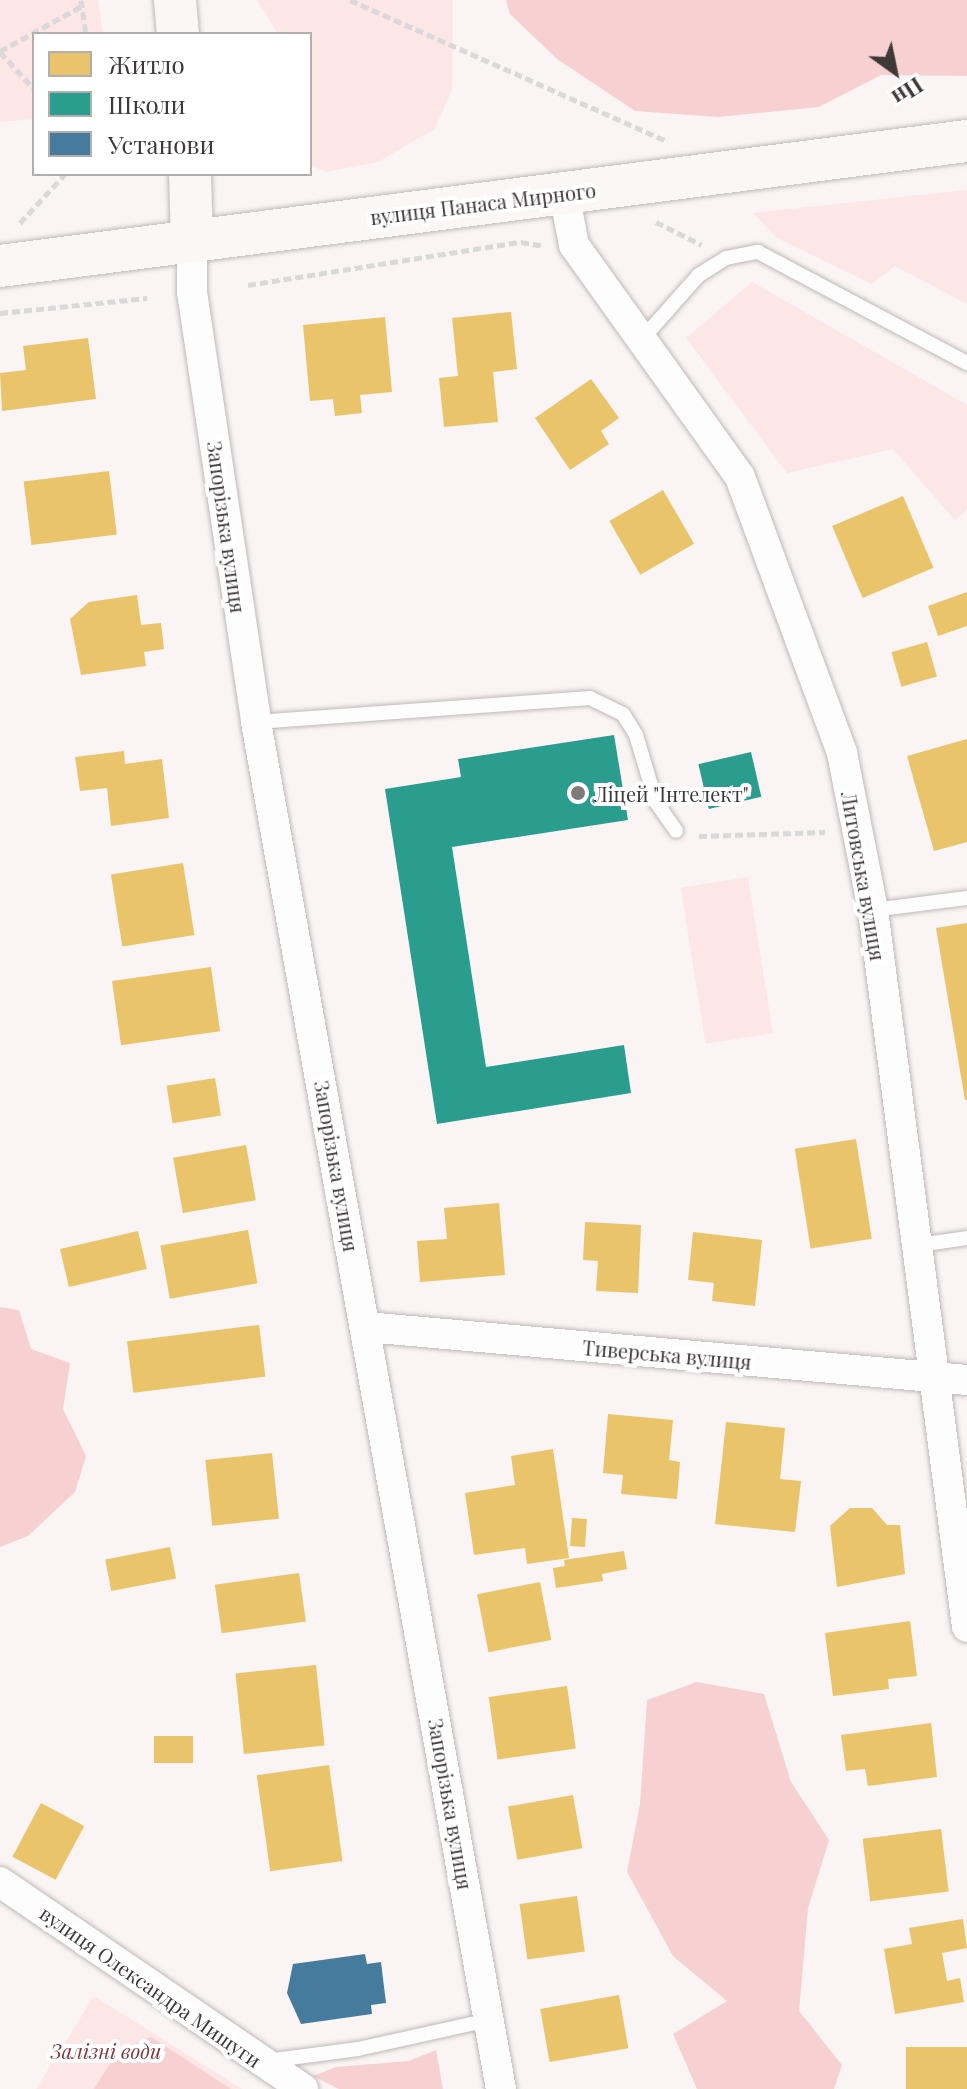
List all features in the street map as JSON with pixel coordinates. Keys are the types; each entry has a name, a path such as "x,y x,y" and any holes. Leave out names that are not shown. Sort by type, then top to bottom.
{"street":[{"path":"175,0 178,32"},
{"name":"вулиця Панаса Мирного","path":"6,249 192,241 967,141"},
{"path":"190,176 192,241"},
{"name":"Литовська вулиця","path":"564,193 574,245 740,477 842,753 873,910 937,1379 967,1627"},
{"name":"Запорізька вулиця","path":"192,241 192,292 256,722 501,2089"},
{"name":"Тиверська вулиця","path":"366,1327 967,1380"},
{"name":"вулиця Олександра Мишуги","path":"0,1882 303,2089"}],"lane":[{"path":"643,338 699,275 726,258 758,252 967,363"},
{"path":"256,722 590,698 623,714 636,735 656,802 676,831"},
{"path":"873,910 967,898"},
{"path":"919,1245 967,1238"},
{"path":"262,2062 358,2049 490,2020"}],"path":[{"path":"350,0 679,147"},
{"path":"32,32 82,3 86,32"},
{"path":"32,32 0,51 32,87"},
{"path":"6,249 63,176"},
{"path":"248,285 521,242 554,248"},
{"path":"0,313 147,298"},
{"path":"676,831 688,836 857,832"}],"green space":[{"path":"0,0 98,0 103,32 32,32 32,119 0,122"},
{"path":"257,0 453,0 452,90 434,129 378,162 326,172 312,166 312,32 277,32"},
{"path":"967,190 967,304 895,266 872,284 777,238 753,213"},
{"path":"752,282 967,405 967,510 955,520 893,449 787,473 686,338"},
{"path":"748,877 773,1033 706,1044 681,888"},
{"name":"Залізні води","path":"94,1996 242,2089 36,2089"}],"shaded area":[{"path":"506,0 967,0 967,76 881,75 819,107 718,117 635,111 557,59 510,14"},
{"path":"0,1307 19,1310 31,1349 70,1363 63,1409 86,1456 75,1492 28,1536 0,1547"},
{"path":"697,1682 764,1694 791,1782 829,1840 808,1908 799,2011 842,2065 834,2089 697,2089 673,2034 727,2001 673,1956 627,1872 640,1804 647,1700"},
{"path":"151,2037 231,2089 94,2089 118,2051"},
{"path":"436,2050 443,2089 339,2089 313,2076 336,2067 409,2061"}],"building: Житло":[{"path":"511,312 517,369 493,372 498,422 444,427 439,378 458,376 452,318"},
{"path":"385,317 392,392 360,395 362,413 335,416 333,399 310,401 303,325"},
{"path":"88,338 96,399 2,411 0,373 26,370 23,346"},
{"path":"591,379 619,418 601,431 609,444 570,470 535,418"},
{"path":"109,471 117,535 31,545 24,481"},
{"path":"663,490 694,544 640,575 609,521"},
{"path":"903,496 933,568 863,598 832,526"},
{"path":"967,592 967,626 938,636 928,606"},
{"path":"137,595 141,625 161,623 164,649 144,652 146,666 81,675 70,619 89,602"},
{"path":"927,642 937,677 901,687 891,652"},
{"path":"967,739 967,842 934,851 907,756"},
{"path":"124,751 125,764 162,759 169,818 111,826 107,788 80,791 75,757"},
{"path":"183,863 194,935 122,947 111,874"},
{"path":"967,923 967,1100 965,1100 936,928"},
{"path":"211,967 220,1031 121,1045 112,981"},
{"path":"215,1078 221,1116 173,1123 167,1086"},
{"path":"856,1139 872,1239 811,1248 795,1149"},
{"path":"246,1145 256,1200 183,1213 173,1158"},
{"path":"499,1203 505,1275 420,1282 417,1241 447,1239 444,1208"},
{"path":"585,1222 641,1225 638,1293 596,1291 598,1261 583,1260"},
{"path":"248,1230 257,1283 170,1299 160,1245"},
{"path":"138,1231 147,1269 69,1287 60,1249"},
{"path":"693,1232 762,1240 755,1306 712,1301 714,1283 688,1280"},
{"path":"259,1325 265,1377 133,1393 127,1341"},
{"path":"608,1414 673,1420 669,1460 680,1462 677,1499 621,1494 623,1475 603,1473"},
{"path":"726,1422 785,1428 780,1479 801,1481 795,1532 715,1524"},
{"path":"553,1449 569,1558 527,1564 525,1548 474,1555 465,1493 515,1485 511,1456"},
{"path":"272,1453 279,1519 212,1526 205,1460"},
{"path":"850,1508 872,1508 887,1525 900,1525 905,1574 837,1587 830,1526"},
{"path":"572,1518 587,1519 585,1547 570,1546"},
{"path":"170,1547 176,1578 111,1591 105,1560"},
{"path":"624,1551 627,1569 602,1574 603,1581 556,1588 553,1568 565,1566 564,1560"},
{"path":"299,1573 306,1622 222,1633 215,1585"},
{"path":"540,1582 551,1640 488,1652 477,1594"},
{"path":"910,1621 917,1676 888,1679 889,1689 833,1696 825,1633"},
{"path":"316,1665 324,1746 244,1754 235,1673"},
{"path":"567,1686 576,1748 498,1759 489,1697"},
{"path":"931,1723 937,1777 868,1786 865,1769 846,1771 841,1735"},
{"path":"154,1736 193,1736 193,1763 154,1763"},
{"path":"329,1765 342,1861 270,1871 257,1775"},
{"path":"573,1795 582,1848 517,1860 508,1806"},
{"path":"41,1803 84,1826 56,1880 12,1857"},
{"path":"941,1829 949,1892 870,1901 863,1839"},
{"path":"577,1896 585,1951 527,1960 520,1904"},
{"path":"963,1919 967,1948 942,1953 947,1981 960,1978 964,2002 895,2014 884,1949 912,1944 909,1928"},
{"path":"619,1995 628,2048 550,2062 540,2009"},
{"path":"906,2047 967,2047 967,2089 906,2089"}],"building: Школи":[{"path":"614,735 628,820 452,847 486,1067 624,1045 631,1093 437,1124 385,789 461,777 458,759"},
{"path":"751,752 761,797 709,809 698,764"}],"building: Установи":[{"path":"365,1954 367,1964 381,1962 386,2003 371,2005 372,2014 301,2024 287,1993 293,1964"}],"place":[{"name":"Ліцей \"Інтелект\"","path":"578,793"}]}
